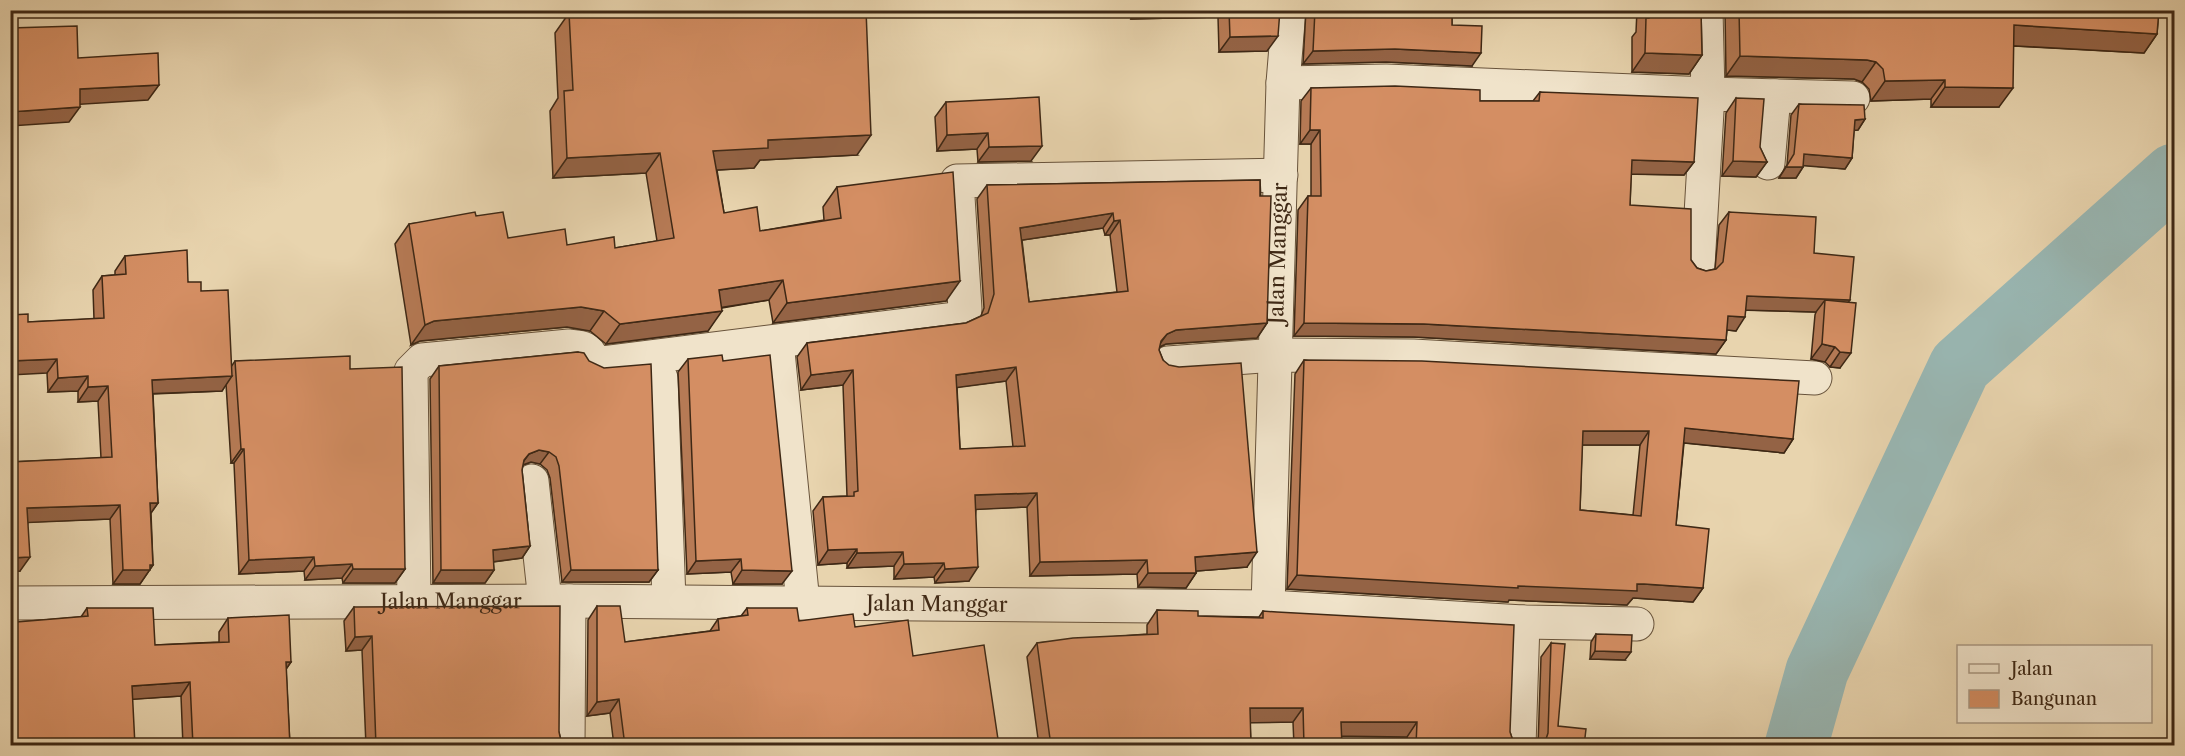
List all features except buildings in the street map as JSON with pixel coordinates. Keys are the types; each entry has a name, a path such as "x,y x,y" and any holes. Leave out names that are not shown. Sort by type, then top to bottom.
{"street":[{"name":"Jalan Manggar","path":"10,603 557,601 1268,607 1283,83 1289,10"},
{"path":"1698,266 1708,94 1706,10"},
{"path":"1283,83 1386,81 1853,98"},
{"path":"1767,163 1774,96"},
{"path":"414,601 411,371 422,360 569,346 584,347 590,351 593,360 601,363 954,319 964,315 957,181 1281,175"},
{"path":"777,342 803,603"},
{"path":"1168,363 1275,355 1424,356 1815,378"},
{"path":"661,378 669,602"},
{"path":"532,481 557,601 568,746"},
{"path":"1268,607 1523,622 1637,624"},
{"path":"1519,746 1523,622"}],"waterway":[{"path":"1796,746 1817,671 1960,366 2174,175"}]}
